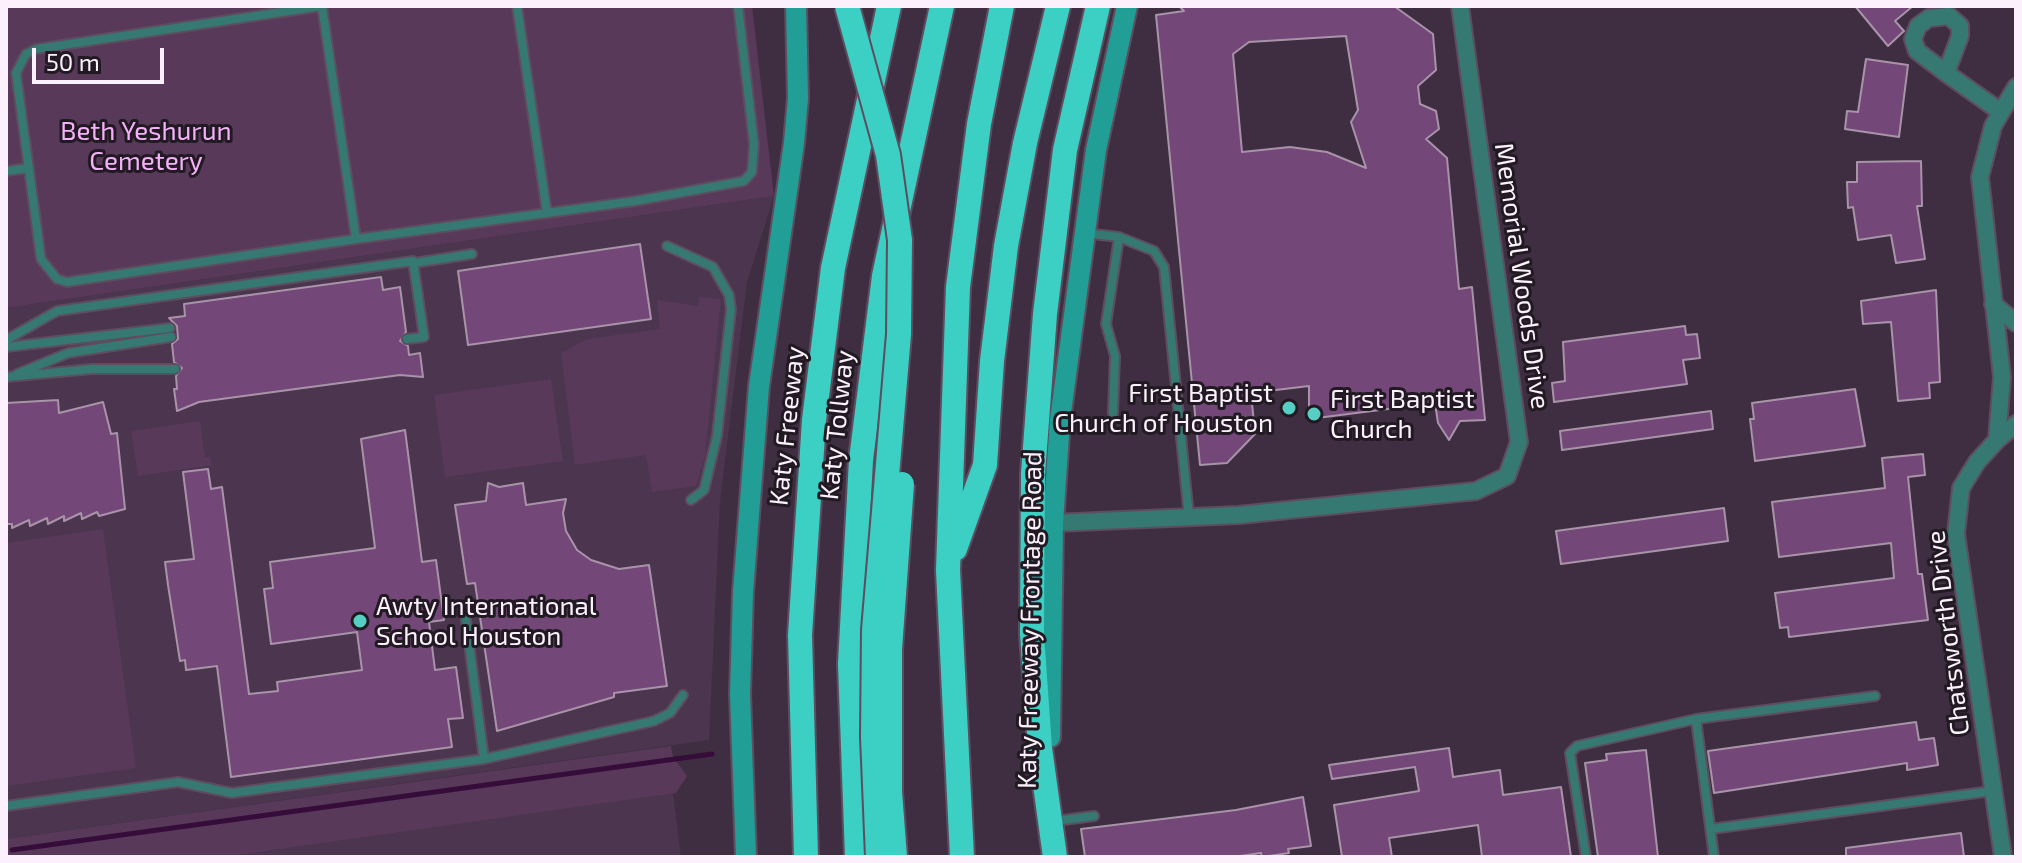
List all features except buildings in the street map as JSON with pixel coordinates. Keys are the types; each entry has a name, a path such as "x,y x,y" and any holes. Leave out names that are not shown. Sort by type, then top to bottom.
{"highway":[{"path":"847,6 888,155 900,240 899,334 874,630 873,737 878,857"},
{"path":"864,6 900,137 917,257 915,332 890,649 890,792 895,857"},
{"name":"Katy Freeway","path":"806,857 801,770 800,635 813,435 833,268 889,6"},
{"name":"Katy Tollway","path":"857,857 850,664 861,460 884,276 942,6"},
{"path":"962,857 948,570 958,287 979,124 1002,6"},
{"path":"948,570 985,465 992,361 1006,246 1031,117 1058,6"},
{"path":"1056,857 1040,748 1032,634 1033,474 1045,314 1065,150 1098,6"}],"main road":[{"path":"746,857 740,694 743,592 759,386 794,143 798,98 796,6"},
{"name":"Katy Freeway Frontage Road","path":"1056,857 1049,726 1053,523 1060,420 1096,150 1127,6"}],"street":[{"name":"Memorial Woods Drive","path":"1053,523 1189,518 1476,491 1507,476 1519,442 1460,6"},
{"path":"1946,73 2001,112"},
{"path":"1997,440 2002,377 1980,177 1993,126 2016,87"},
{"path":"1993,304 2016,323"},
{"name":"Chatsworth Drive","path":"2003,857 1956,534 1961,488 1977,462 2016,424"}],"lane":[{"path":"356,239 322,6 45,48 26,54 16,73 41,259 57,279 67,282 735,185 752,172 754,144 738,6"},
{"path":"517,6 547,213"},
{"path":"6,171 29,168"},
{"path":"1083,233 1119,237 1154,251 1164,267 1189,518"},
{"path":"1113,413 1115,356 1106,324 1119,237"},
{"path":"667,246 713,267 729,295 731,309 717,436 704,490 691,500"},
{"path":"6,340 57,311 472,254"},
{"path":"407,339 424,337 414,263"},
{"path":"6,347 170,332 45,359 9,377"},
{"path":"9,377 92,369 175,369"},
{"path":"466,620 484,759"},
{"path":"6,806 178,782 232,793 484,759 654,721 670,713 683,695"},
{"path":"1586,857 1570,753 1577,746 1696,719 1875,696"},
{"path":"1696,719 1714,857"},
{"path":"1711,829 1992,791"},
{"path":"1055,821 1094,816"}],"shaded area":[{"name":"Awty International School Houston","path":"774,196 747,282 720,501 709,740 6,839 6,308"},
{"path":"673,793 681,857 225,857"}],"green space":[{"name":"Beth Yeshurun Cemetery","path":"6,6 752,6 774,196 6,308"},
{"path":"699,297 721,299 705,456 696,486 652,492 646,455 575,465 561,353 587,339 660,329 657,300 698,306"},
{"path":"551,379 563,461 445,477 434,395"},
{"path":"200,421 205,457 210,457 212,465 138,476 131,431"},
{"path":"103,529 136,768 6,786 6,543"},
{"path":"671,746 673,757 687,776 676,793 225,857 6,857 6,839"}],"waterway":[{"path":"12,850 712,754"}],"place":[{"name":"First Baptist Church of Houston","path":"1289,408"},
{"name":"First Baptist Church","path":"1314,414"},
{"name":"Awty International School Houston","path":"360,621"}]}
